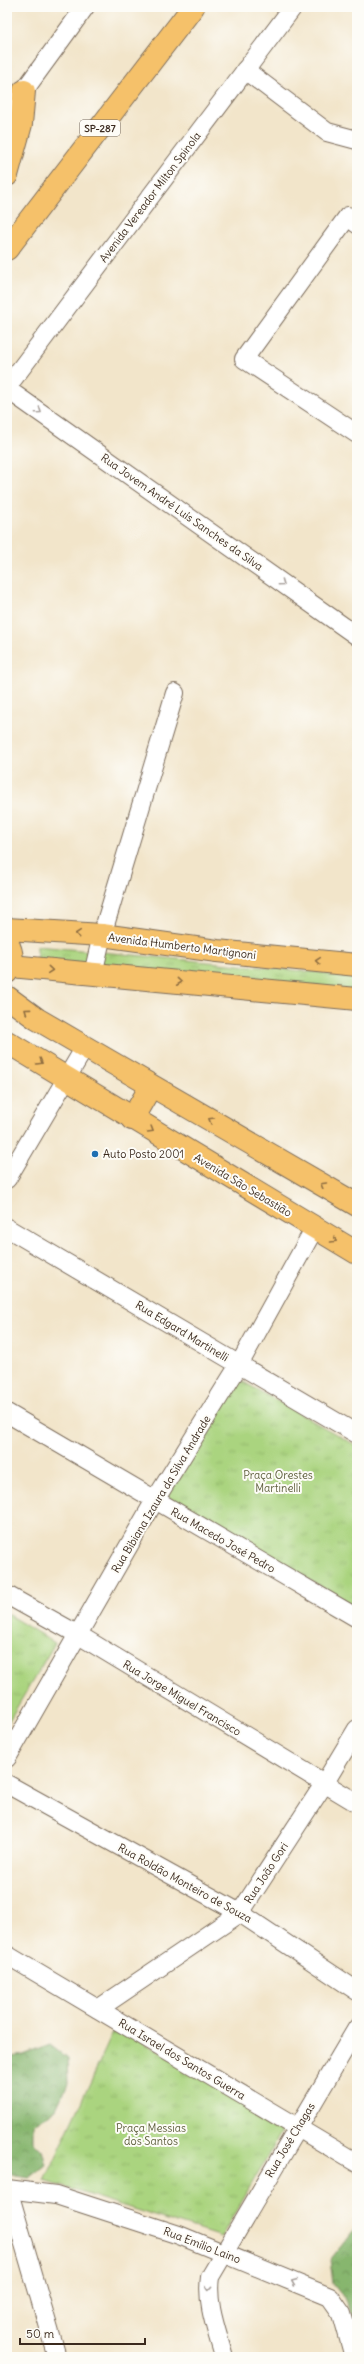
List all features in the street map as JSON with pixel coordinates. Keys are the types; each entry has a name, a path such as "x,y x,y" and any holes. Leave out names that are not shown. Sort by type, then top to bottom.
{"main road":[{"name":"SP-287","path":"7,249 193,7"},
{"path":"7,175 21,124 24,91"},
{"name":"Avenida Humberto Martignoni","path":"7,929 102,936 217,951 357,964"},
{"path":"7,942 12,950 9,969 93,974 357,999"},
{"path":"7,997 37,1018 85,1047 357,1205"},
{"name":"Avenida São Sebastião","path":"7,1042 314,1229 357,1253"},
{"path":"132,1119 151,1086"}],"street":[{"path":"7,114 85,7"},
{"name":"Avenida Vereador Milton Spinola","path":"7,388 293,7"},
{"path":"245,70 327,132 357,140"},
{"path":"357,224 348,216 244,359 357,434"},
{"name":"Rua Jovem André Luís Sanches da Silva","path":"7,388 357,636"},
{"path":"93,974 102,936 175,693"},
{"path":"7,1179 85,1047"},
{"name":"Rua Edgard Martinelli","path":"7,1228 357,1434"},
{"name":"Rua Bibiana Izaura da Silva Andrade","path":"7,1758 155,1500 239,1365 314,1229"},
{"name":"Rua Macedo José Pedro","path":"7,1413 357,1618"},
{"name":"Rua Jorge Miguel Francisco","path":"7,1594 77,1634 357,1803"},
{"name":"Rua João Gori","path":"98,2009 240,1913 324,1784 357,1728"},
{"name":"Rua Roldão Monteiro de Souza","path":"7,1784 240,1913 357,1991"},
{"name":"Rua Israel dos Santos Guerra","path":"7,1955 357,2163"},
{"name":"Rua José Chagas","path":"224,2357 208,2291 210,2277 297,2127 357,2028"},
{"path":"7,2189 57,2357"},
{"name":"Rua Emílio Laino","path":"7,2189 56,2195 180,2235 330,2297 342,2314 354,2357"}],"green space":[{"path":"37,946 357,976 357,991 37,961"},
{"name":"Praça Orestes Martinelli","path":"238,1379 357,1446 357,1608 166,1496"},
{"path":"7,1614 55,1643 7,1724"},
{"name":"Praça Messias dos Santos","path":"116,2026 285,2126 221,2237 45,2181"},
{"path":"50,2045 67,2058 68,2083 56,2109 33,2125 33,2141 42,2150 46,2165 31,2177 7,2174 7,2058 23,2055"},
{"path":"357,2226 357,2327 348,2303 333,2284 330,2260"}],"place":[{"name":"Auto Posto 2001","path":"95,1154"}]}
